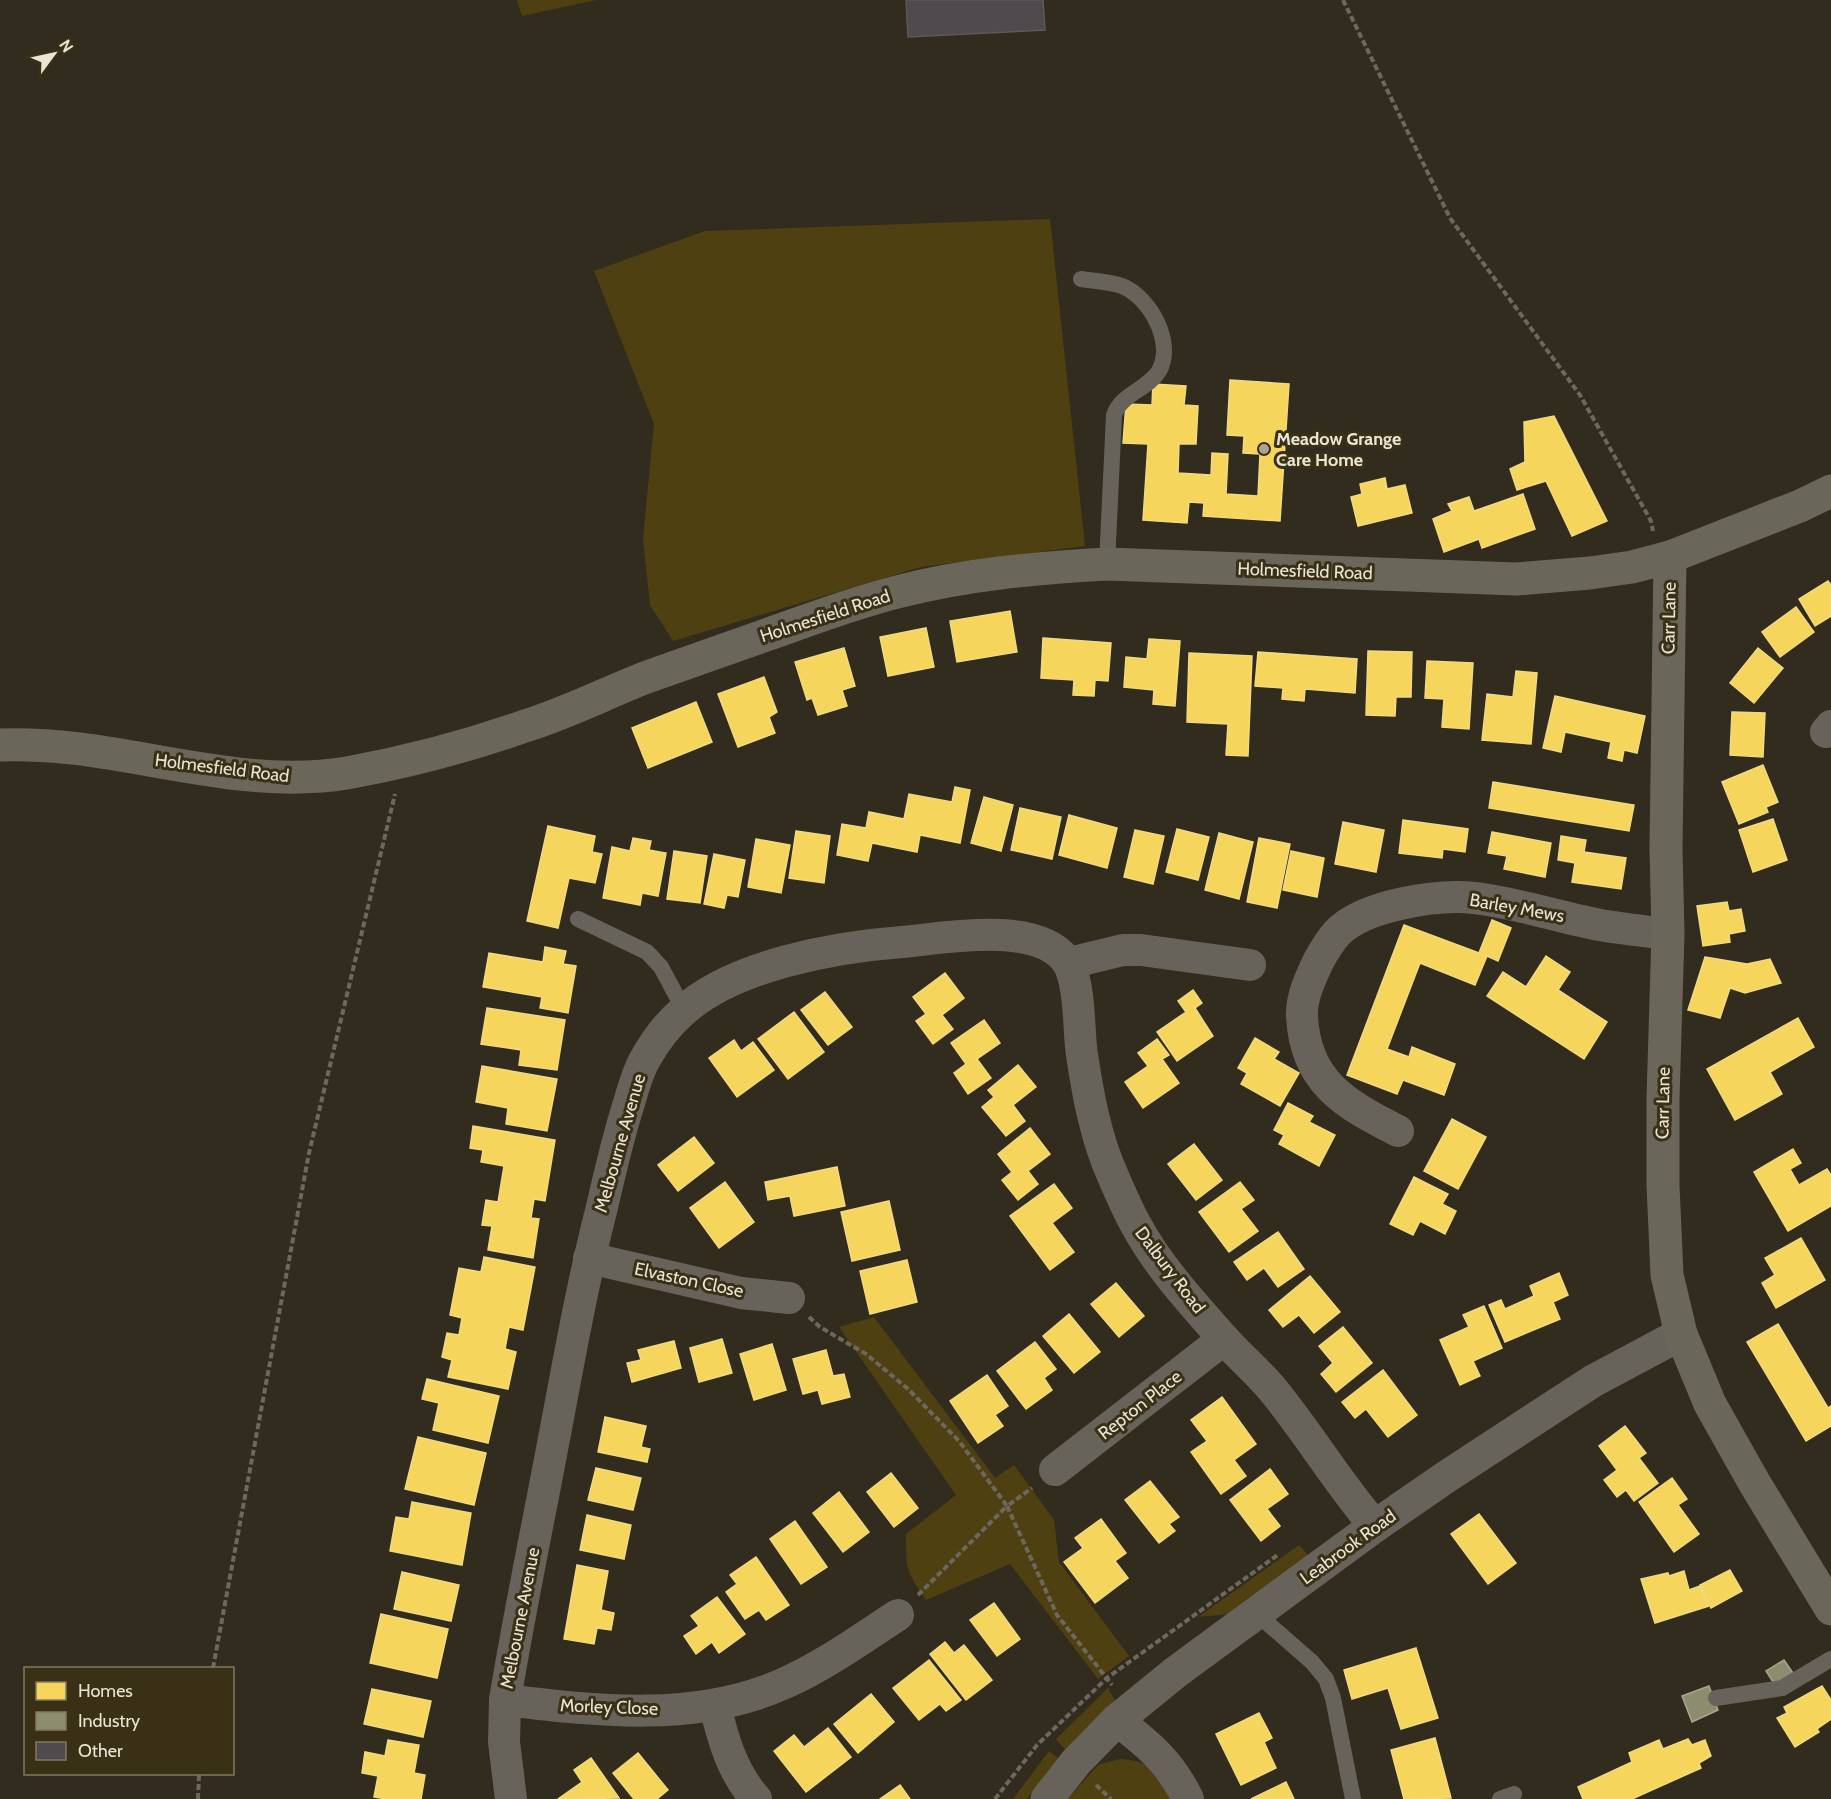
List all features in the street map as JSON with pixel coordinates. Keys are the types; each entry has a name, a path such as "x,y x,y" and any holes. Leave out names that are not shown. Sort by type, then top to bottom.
{"main road":[{"name":"Holmesfield Road","path":"0,745 86,750 179,765 293,778 346,773 403,760 526,726 647,678 803,622 894,592 943,581 1041,568 1107,564 1516,579 1590,573 1665,559 1800,506 1831,491"},
{"name":"Carr Lane","path":"1665,559 1665,848 1668,934 1663,1185 1667,1275 1681,1334 1710,1404 1755,1484 1831,1609"}],"street":[{"name":"Barley Mews","path":"1398,1131 1358,1110 1327,1086 1313,1064 1304,1038 1302,1014 1305,994 1311,979 1323,952 1336,934 1351,922 1378,910 1413,903 1440,898 1474,898 1600,925 1668,934"},
{"name":"Melbourne Avenue","path":"511,1799 504,1742 505,1700 589,1258 622,1125 642,1063 669,1025 704,995 748,974 798,959 866,945 992,935 1018,936 1042,942 1055,949 1069,963"},
{"path":"1069,963 1112,952 1141,950 1250,965"},
{"name":"Dalbury Road","path":"1069,963 1075,983 1081,1052 1093,1113 1110,1171 1136,1226 1171,1278 1296,1419 1353,1502 1375,1527"},
{"name":"Elvaston Close","path":"589,1258 741,1293 789,1298"},
{"name":"Leabrook Road","path":"1047,1799 1076,1762 1124,1714 1176,1672 1375,1527 1539,1415 1593,1381 1681,1334"},
{"name":"Repton Place","path":"1055,1470 1224,1339"},
{"name":"Morley Close","path":"505,1700 572,1708 629,1711 715,1706 752,1696 785,1683 821,1664 898,1615"},
{"path":"715,1706 721,1732 732,1762 747,1789 756,1799"},
{"path":"1124,1714 1158,1752 1179,1781 1188,1799"}],"lane":[{"path":"1081,279 1123,287 1144,302 1160,325 1165,351 1159,371 1118,405 1114,415 1107,564"},
{"path":"578,919 646,952 666,975 684,1010"},
{"path":"1257,1614 1312,1662 1326,1679 1333,1698 1353,1799"},
{"path":"1716,1698 1782,1688 1831,1659"}],"path":[{"path":"1343,0 1450,218 1580,395 1651,521 1665,559"},
{"path":"213,1667 309,1153 403,760"},
{"path":"789,1298 820,1327 866,1354 908,1389 959,1441 1007,1506 1057,1615 1124,1714"},
{"path":"898,1615 1007,1506 1055,1470"},
{"path":"198,1799 199,1775"}],"shaded area":[{"path":"517,0 596,0 522,16"},
{"path":"1050,219 1085,546 921,567 673,641 650,605 643,539 654,424 594,271 705,231"},
{"path":"874,1317 995,1478 1014,1465 1054,1520 1059,1562 1129,1656 1098,1679 1010,1564 926,1600 914,1583 907,1563 906,1534 956,1495 839,1327"},
{"path":"1299,1545 1310,1557 1229,1614 1198,1617"},
{"path":"1108,1688 1115,1701 1066,1751 1056,1739"},
{"path":"1049,1751 1058,1758 1027,1799 1013,1799"},
{"path":"1120,1759 1139,1762 1153,1770 1164,1782 1174,1799 1068,1799 1098,1765"}],"building: Homes":[{"name":"Meadow Grange Care Home","path":"1230,380 1289,384 1280,521 1203,516 1204,503 1189,502 1187,523 1143,520 1148,444 1123,443 1126,404 1152,405 1153,384 1186,386 1184,405 1198,406 1196,444 1179,444 1178,473 1211,475 1212,453 1228,454 1226,494 1258,496 1260,454 1243,453 1244,436 1227,435"},
{"path":"1554,416 1607,521 1572,536 1546,481 1517,490 1510,469 1525,462 1524,422"},
{"path":"1385,478 1387,489 1405,485 1412,513 1358,526 1351,497 1362,494 1360,484"},
{"path":"1523,494 1535,529 1482,548 1479,539 1444,552 1433,519 1452,511 1448,504 1469,497 1474,511"},
{"path":"1828,581 1831,585 1831,616 1815,626 1799,599"},
{"path":"1796,607 1814,632 1780,657 1762,632"},
{"path":"1010,611 1017,652 957,662 950,621"},
{"path":"926,628 934,667 888,676 880,637"},
{"path":"1043,638 1111,643 1108,681 1095,680 1094,696 1073,695 1074,680 1041,678"},
{"path":"1149,639 1180,641 1175,706 1153,704 1154,690 1124,687 1126,657 1147,659"},
{"path":"844,648 855,686 842,690 847,706 818,715 812,698 807,700 795,662"},
{"path":"1758,648 1783,668 1754,703 1730,683"},
{"path":"1368,651 1412,652 1411,697 1396,697 1395,716 1366,715"},
{"path":"1258,652 1357,659 1355,693 1305,689 1304,701 1282,699 1283,688 1255,686"},
{"path":"1189,653 1252,656 1248,756 1226,755 1228,724 1187,722"},
{"path":"1427,661 1473,663 1469,729 1442,727 1444,699 1425,698"},
{"path":"1516,671 1537,673 1531,744 1482,740 1487,694 1513,697"},
{"path":"764,677 777,712 769,717 775,733 738,747 718,694"},
{"path":"1555,696 1645,716 1637,753 1624,750 1622,761 1608,758 1611,742 1565,732 1561,752 1543,748"},
{"path":"696,702 712,742 648,768 632,728"},
{"path":"1732,712 1765,713 1763,757 1730,755"},
{"path":"1763,765 1778,802 1766,807 1768,812 1739,824 1722,782"},
{"path":"1493,782 1634,805 1629,831 1489,808"},
{"path":"955,787 970,790 960,843 920,835 917,852 872,843 868,861 837,855 842,824 866,828 869,812 904,819 909,794 952,802"},
{"path":"984,797 1013,805 1001,851 971,843"},
{"path":"1020,808 1061,817 1052,859 1011,850"},
{"path":"1069,815 1117,828 1107,868 1059,855"},
{"path":"1773,819 1787,860 1753,872 1739,830"},
{"path":"1403,820 1468,829 1465,852 1443,849 1442,858 1399,853"},
{"path":"1343,822 1384,830 1376,872 1335,864"},
{"path":"548,826 595,836 592,852 602,854 595,883 569,878 558,928 527,921"},
{"path":"1177,829 1209,837 1198,880 1166,872"},
{"path":"1135,830 1164,836 1153,884 1124,877"},
{"path":"796,831 830,836 824,883 789,878"},
{"path":"1492,832 1551,843 1545,877 1504,869 1507,856 1488,853"},
{"path":"1219,833 1253,842 1239,899 1205,890"},
{"path":"1561,836 1586,840 1584,852 1626,858 1621,889 1572,882 1575,863 1558,860"},
{"path":"633,838 651,841 649,850 666,853 658,896 642,893 640,905 603,898 612,847 630,851"},
{"path":"1259,838 1290,844 1277,908 1247,902"},
{"path":"756,839 790,845 781,893 748,887"},
{"path":"674,851 707,856 700,903 667,899"},
{"path":"1291,851 1324,858 1317,897 1283,890"},
{"path":"714,854 745,860 738,897 727,895 724,908 704,904"},
{"path":"1727,902 1729,911 1741,909 1745,931 1729,934 1730,942 1703,946 1697,906"},
{"path":"1492,920 1511,928 1498,961 1487,956 1475,985 1420,963 1387,1049 1409,1057 1412,1047 1455,1064 1444,1095 1403,1080 1397,1094 1347,1075 1404,925 1479,953"},
{"path":"545,947 566,951 563,964 576,966 568,1013 540,1008 542,997 483,987 489,953 543,962"},
{"path":"1546,956 1570,972 1558,990 1607,1022 1584,1059 1487,996 1503,972 1526,987"},
{"path":"1705,957 1747,964 1770,959 1781,983 1745,993 1730,988 1720,1018 1688,1010"},
{"path":"945,973 964,998 942,1015 953,1029 933,1044 916,1021 926,1014 913,997"},
{"path":"1193,990 1202,1003 1195,1008 1213,1036 1177,1061 1157,1032 1186,1012 1178,1001"},
{"path":"825,992 852,1027 828,1045 801,1010"},
{"path":"487,1008 565,1020 557,1070 519,1065 521,1050 481,1044"},
{"path":"794,1012 824,1052 788,1079 758,1039"},
{"path":"1798,1018 1814,1047 1770,1072 1782,1094 1735,1120 1707,1069"},
{"path":"984,1020 1000,1043 977,1059 991,1078 968,1094 954,1073 966,1064 951,1043"},
{"path":"1255,1038 1279,1052 1274,1059 1299,1073 1280,1106 1241,1084 1247,1073 1238,1068"},
{"path":"1157,1039 1169,1055 1162,1059 1179,1083 1143,1108 1125,1082 1148,1066 1138,1053"},
{"path":"734,1040 741,1051 753,1042 774,1070 737,1097 709,1058"},
{"path":"1018,1065 1036,1087 1013,1105 1025,1121 1006,1136 982,1107 994,1097 988,1090"},
{"path":"482,1066 557,1079 547,1131 506,1124 508,1108 476,1102"},
{"path":"1288,1103 1313,1116 1309,1122 1335,1135 1319,1166 1279,1144 1284,1135 1274,1130"},
{"path":"1452,1119 1486,1137 1458,1189 1424,1171"},
{"path":"473,1126 555,1140 545,1201 534,1199 531,1218 539,1219 533,1258 488,1250 492,1226 482,1225 486,1200 498,1202 504,1166 481,1162 483,1150 470,1148"},
{"path":"1030,1128 1050,1154 1028,1171 1038,1184 1018,1200 1002,1180 1012,1172 998,1154"},
{"path":"694,1137 714,1163 678,1191 658,1165"},
{"path":"1194,1144 1222,1180 1196,1200 1168,1164"},
{"path":"1793,1149 1801,1163 1790,1169 1799,1185 1827,1169 1831,1175 1831,1206 1788,1231 1754,1172"},
{"path":"837,1167 845,1206 794,1216 790,1196 768,1200 765,1182"},
{"path":"1414,1177 1448,1194 1442,1204 1456,1211 1445,1234 1420,1221 1413,1235 1390,1224"},
{"path":"725,1182 754,1222 719,1248 690,1208"},
{"path":"1240,1182 1254,1200 1241,1209 1258,1231 1229,1252 1199,1212"},
{"path":"1054,1184 1072,1208 1052,1223 1074,1252 1050,1270 1010,1216"},
{"path":"889,1201 900,1250 852,1261 841,1212"},
{"path":"1278,1232 1304,1269 1278,1287 1264,1268 1247,1280 1234,1262"},
{"path":"1801,1238 1825,1280 1776,1308 1762,1283 1775,1275 1765,1258"},
{"path":"484,1257 535,1267 523,1330 509,1327 505,1349 516,1352 508,1389 448,1377 452,1360 442,1357 447,1333 459,1335 462,1318 450,1315 459,1268 481,1272"},
{"path":"907,1260 917,1302 870,1314 860,1271"},
{"path":"1559,1273 1568,1295 1553,1302 1560,1319 1505,1342 1489,1305 1501,1300 1505,1309 1534,1296 1530,1286"},
{"path":"1310,1276 1340,1312 1314,1333 1299,1315 1283,1327 1269,1310"},
{"path":"1116,1283 1144,1316 1119,1337 1091,1304"},
{"path":"1484,1306 1502,1348 1473,1361 1480,1376 1460,1385 1440,1340 1469,1327 1463,1315"},
{"path":"1069,1314 1100,1352 1074,1373 1043,1336"},
{"path":"1778,1324 1828,1408 1831,1406 1831,1426 1806,1441 1747,1342"},
{"path":"1343,1327 1372,1363 1336,1392 1321,1374 1333,1363 1319,1346"},
{"path":"722,1339 732,1373 699,1382 690,1348"},
{"path":"674,1341 681,1368 632,1382 627,1363 641,1360 638,1350"},
{"path":"1035,1342 1056,1369 1044,1378 1052,1390 1026,1409 997,1371"},
{"path":"772,1344 786,1390 754,1400 740,1354"},
{"path":"826,1350 833,1376 844,1374 850,1397 822,1404 818,1390 803,1394 793,1359"},
{"path":"1383,1370 1417,1415 1388,1437 1366,1409 1355,1418 1342,1402"},
{"path":"987,1375 1008,1406 995,1415 1003,1426 978,1443 950,1401"},
{"path":"427,1379 499,1396 488,1443 433,1430 439,1403 422,1399"},
{"path":"1222,1397 1256,1444 1234,1460 1246,1476 1221,1494 1191,1452 1207,1441 1191,1420"},
{"path":"605,1417 646,1426 641,1447 650,1449 647,1462 598,1452"},
{"path":"1625,1426 1646,1453 1639,1458 1658,1483 1634,1501 1626,1490 1617,1497 1604,1480 1617,1470 1599,1446"},
{"path":"418,1437 486,1453 474,1505 405,1489"},
{"path":"596,1468 641,1478 633,1510 588,1500"},
{"path":"1270,1469 1288,1494 1267,1509 1280,1526 1261,1541 1230,1500"},
{"path":"891,1473 918,1508 894,1527 867,1492"},
{"path":"1672,1478 1687,1499 1678,1505 1699,1534 1674,1552 1639,1502"},
{"path":"1150,1481 1179,1517 1169,1524 1175,1531 1159,1543 1125,1500"},
{"path":"839,1492 869,1532 843,1552 813,1513"},
{"path":"412,1502 471,1513 462,1565 390,1551 396,1517 409,1519"},
{"path":"1479,1514 1516,1563 1488,1584 1451,1534"},
{"path":"587,1515 631,1525 624,1559 580,1550"},
{"path":"1101,1519 1126,1553 1115,1561 1128,1578 1095,1603 1064,1562 1083,1548 1075,1538"},
{"path":"795,1521 827,1567 801,1584 770,1539"},
{"path":"756,1557 789,1605 766,1620 759,1610 745,1619 726,1592 737,1584 730,1575"},
{"path":"577,1565 608,1571 601,1610 614,1613 611,1630 597,1628 594,1644 564,1639"},
{"path":"1730,1570 1742,1591 1711,1608 1700,1585"},
{"path":"1684,1571 1689,1590 1700,1586 1709,1606 1655,1623 1641,1579 1668,1573 1669,1576"},
{"path":"402,1572 459,1585 451,1621 394,1609"},
{"path":"717,1597 745,1634 719,1653 712,1642 696,1654 684,1636 699,1626 691,1616"},
{"path":"994,1603 1020,1639 997,1656 970,1620"},
{"path":"381,1614 448,1629 437,1678 370,1663"},
{"path":"945,1642 954,1653 964,1645 992,1680 966,1700 930,1654"},
{"path":"1416,1648 1438,1718 1401,1729 1388,1688 1352,1699 1344,1670"},
{"path":"929,1660 961,1700 946,1711 940,1704 919,1720 893,1688"},
{"path":"1822,1686 1831,1700 1831,1719 1817,1729 1819,1732 1795,1747 1777,1718 1787,1713 1784,1707"},
{"path":"372,1689 431,1701 423,1737 364,1724"},
{"path":"871,1694 894,1722 858,1753 834,1724"},
{"path":"1259,1713 1272,1738 1264,1742 1276,1768 1241,1785 1216,1734"},
{"path":"828,1728 851,1757 806,1792 774,1751 794,1735 804,1747"},
{"path":"1435,1738 1451,1798 1404,1799 1391,1750"},
{"path":"1688,1739 1692,1745 1705,1740 1711,1756 1699,1763 1701,1768 1632,1799 1583,1799 1578,1787 1632,1762 1629,1753 1659,1740 1663,1749"},
{"path":"388,1740 419,1745 414,1773 425,1775 421,1799 374,1797 378,1776 362,1773 365,1752 385,1756"},
{"path":"638,1753 668,1790 657,1799 634,1799 613,1773"},
{"path":"591,1758 619,1798 558,1799 582,1782 574,1770"},
{"path":"1286,1782 1294,1799 1251,1799"},
{"path":"900,1785 910,1799 880,1799"}],"building: Industry":[{"path":"1784,1660 1793,1673 1775,1685 1766,1671"},
{"path":"1709,1686 1718,1710 1692,1722 1682,1696"}],"building: Other":[{"path":"906,0 1043,0 1045,30 908,37"}],"place":[{"name":"Meadow Grange Care Home","path":"1264,449"}]}
